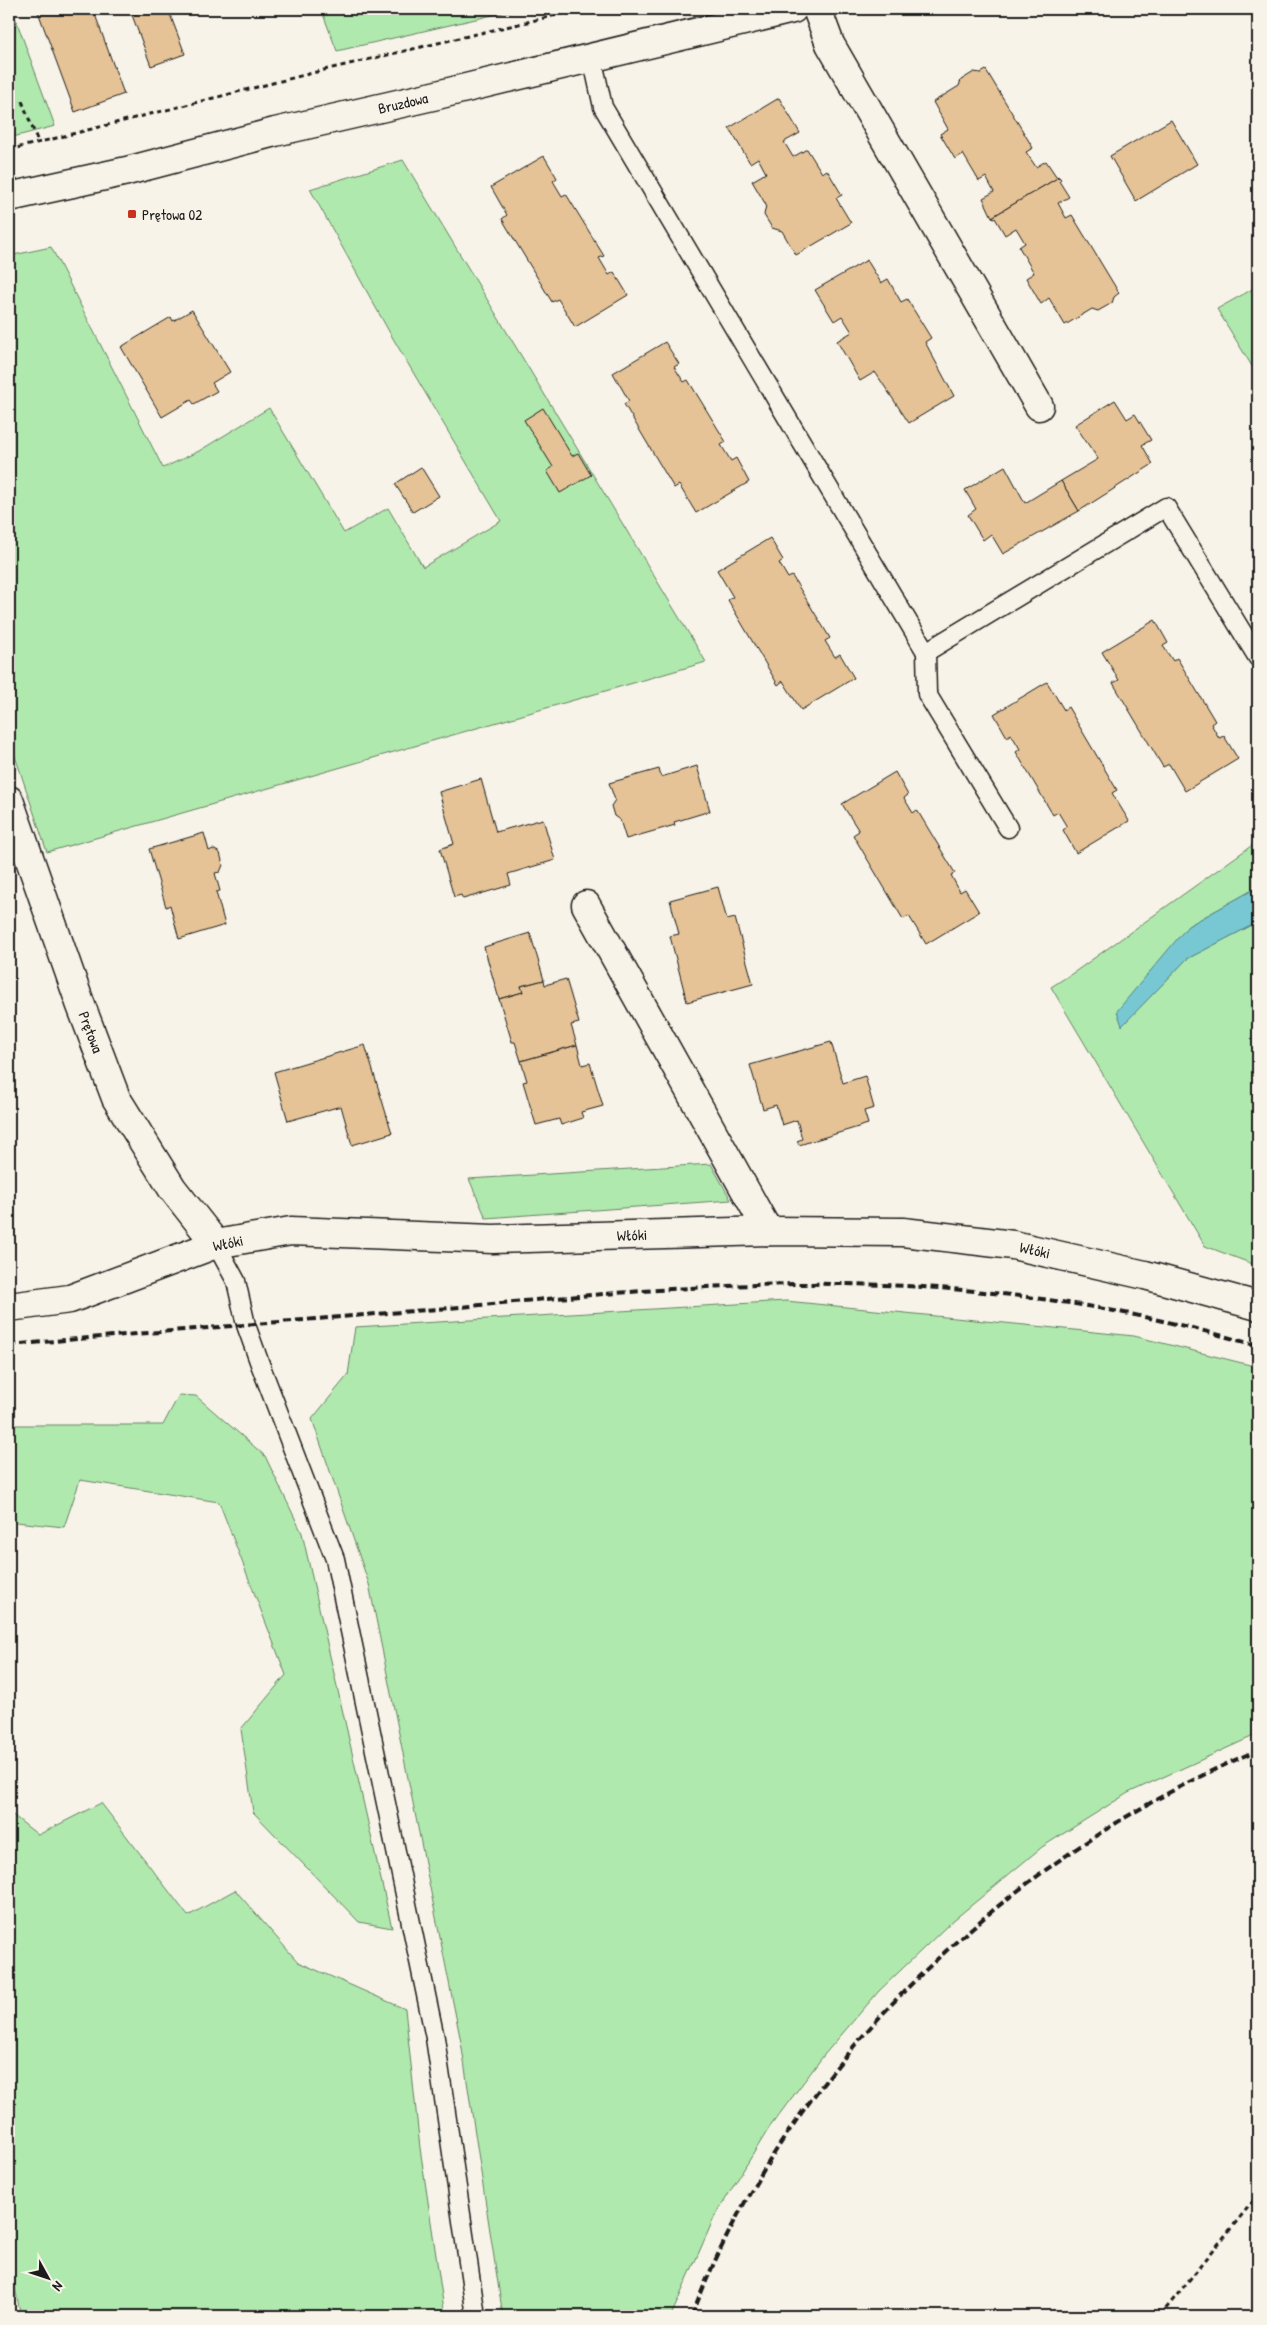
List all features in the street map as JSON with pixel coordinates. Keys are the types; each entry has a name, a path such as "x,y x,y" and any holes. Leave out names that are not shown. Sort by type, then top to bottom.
{"street":[{"name":"Bruzdowa","path":"10,198 127,171 274,132 793,9"},
{"path":"817,9 830,44 1039,406"},
{"name":"Prętowa","path":"9,800 80,1003 116,1098 172,1188 216,1244"},
{"path":"586,905 768,1231"},
{"name":"Włóki","path":"9,1307 70,1299 216,1244 291,1231 493,1240 768,1231 903,1232 1013,1245 1145,1275 1258,1306"}],"lane":[{"path":"592,57 604,107 926,652 927,694 1008,828"},
{"path":"926,652 1166,507 1258,658"},
{"path":"216,1244 236,1281 246,1325 335,1559 435,2038 476,2316"}],"path":[{"path":"9,150 333,68 582,9"},
{"path":"22,101 38,142"},
{"path":"1160,2316 1258,2195"}],"green space":[{"path":"9,9 12,9 55,126 9,138"},
{"path":"321,9 519,9 337,51"},
{"path":"403,160 706,662 47,852 9,738 9,256 51,247 163,468 199,451 269,408 344,533 388,508 423,567 501,521 391,335 310,189"},
{"path":"1258,286 1258,376 1217,309"},
{"path":"1258,841 1258,887 1188,926 1122,1025 1187,959 1258,922 1258,1266 1205,1246 1051,987"},
{"path":"711,1164 731,1200 486,1218 469,1179"},
{"path":"786,1301 1134,1336 1258,1367 1258,1734 1128,1793 1042,1847 950,1923 879,1991 824,2055 769,2128 714,2218 671,2316 503,2316 461,2042 369,1584 312,1419 348,1375 355,1327"},
{"path":"179,1395 196,1396 265,1456 302,1533 392,1928 359,1922 253,1812 241,1729 286,1675 219,1502 80,1480 64,1527 16,1522 9,1517 9,1425 163,1425"},
{"path":"101,1803 188,1916 235,1890 298,1962 405,2009 420,2148 445,2316 21,2316 9,2260 9,1812 38,1835"}],"water":[{"path":"1258,887 1258,922 1187,959 1122,1026 1117,1011 1188,926"}],"building":[{"path":"37,9 93,9 124,94 75,112"},
{"path":"145,9 168,9 185,54 151,66 132,15 145,11"},
{"path":"986,70 1033,148 1026,152 1036,167 1046,161 1056,176 1059,177 992,217 983,198 994,192 986,177 979,181 963,154 955,159 940,134 948,129 933,102 959,86 961,80 974,72 981,73"},
{"path":"779,98 800,133 784,142 793,157 807,149 822,173 827,170 842,195 836,198 851,223 796,255 782,231 772,228 764,215 766,205 752,181 766,173 758,158 750,163 729,128"},
{"path":"1171,120 1197,164 1136,201 1110,156"},
{"path":"544,156 557,178 553,181 562,196 566,194 604,256 599,258 609,275 614,272 628,295 575,327 558,299 552,302 502,219 507,215 491,187"},
{"path":"1059,177 1061,179 1059,181 1069,197 1058,203 1066,218 1072,215 1119,293 1114,297 1112,303 1098,311 1092,309 1065,325 1049,298 1041,304 1026,278 1034,273 1019,247 1025,243 1016,228 1005,235 995,218 992,217"},
{"path":"867,260 881,283 888,279 901,302 907,299 931,338 925,342 954,396 909,423 875,372 860,381 837,341 852,332 842,316 834,321 815,290"},
{"path":"192,310 230,372 212,383 217,391 194,404 191,400 162,417 121,347 171,317 173,321"},
{"path":"665,342 679,364 674,367 684,382 688,380 726,442 721,445 731,461 736,458 749,482 696,513 679,485 674,488 624,404 629,401 613,373"},
{"path":"1115,400 1127,419 1135,414 1151,440 1142,445 1153,464 1079,511 1061,481 1098,459 1075,425"},
{"path":"543,408 572,456 578,453 591,475 560,493 547,471 553,467 524,420"},
{"path":"1005,466 1025,503 1061,481 1079,511 1003,554 991,534 983,540 968,515 976,509 965,490"},
{"path":"421,467 439,496 413,512 395,484"},
{"path":"770,538 783,560 779,563 788,578 792,576 830,638 825,641 835,657 840,654 854,678 801,710 783,681 778,685 728,600 733,597 717,570"},
{"path":"1258,558 1258,573 1251,562"},
{"path":"1155,620 1168,643 1163,646 1173,661 1177,658 1215,721 1211,724 1219,738 1224,736 1238,759 1185,791 1169,764 1163,767 1113,683 1119,680 1102,652"},
{"path":"1047,682 1064,710 1068,707 1117,790 1112,793 1129,821 1076,853 1063,830 1067,827 1058,812 1053,815 1016,752 1020,749 1011,734 1007,737 994,714"},
{"path":"697,766 710,811 674,822 675,825 626,839 620,820 614,816 611,806 615,800 609,783 659,769 661,777"},
{"path":"895,772 908,795 904,798 913,813 917,810 955,873 951,875 960,892 965,889 979,912 926,944 909,916 903,919 853,835 859,831 842,804"},
{"path":"481,779 496,832 543,819 555,860 508,874 511,885 463,899 461,895 454,897 440,849 454,844 439,792"},
{"path":"204,833 209,851 213,849 220,853 223,865 220,872 215,873 220,891 216,892 225,925 179,939 170,905 166,907 149,849"},
{"path":"718,887 727,920 735,918 753,984 687,1002 670,936 679,934 670,900"},
{"path":"530,933 544,980 521,986 523,992 499,999 484,947"},
{"path":"566,979 579,1023 571,1025 577,1045 521,1061 515,1042 512,1042 499,999 523,992 521,986 544,980 545,985"},
{"path":"831,1042 843,1083 865,1076 874,1108 864,1111 868,1124 799,1145 797,1141 802,1139 797,1120 782,1125 776,1105 763,1109 750,1065"},
{"path":"365,1045 392,1133 352,1145 341,1106 288,1121 274,1072"},
{"path":"577,1045 582,1065 590,1063 603,1106 581,1112 583,1118 561,1125 559,1119 536,1125 523,1082 527,1081 521,1061"}],"railway":[{"path":"9,1345 626,1292 759,1285 860,1284 975,1291 1033,1298 1147,1317 1258,1346"},
{"path":"692,2316 734,2223 786,2135 848,2053 918,1977 996,1908 1079,1847 1167,1794 1258,1750"}],"place":[{"name":"Prętowa 02","path":"132,214"}]}
